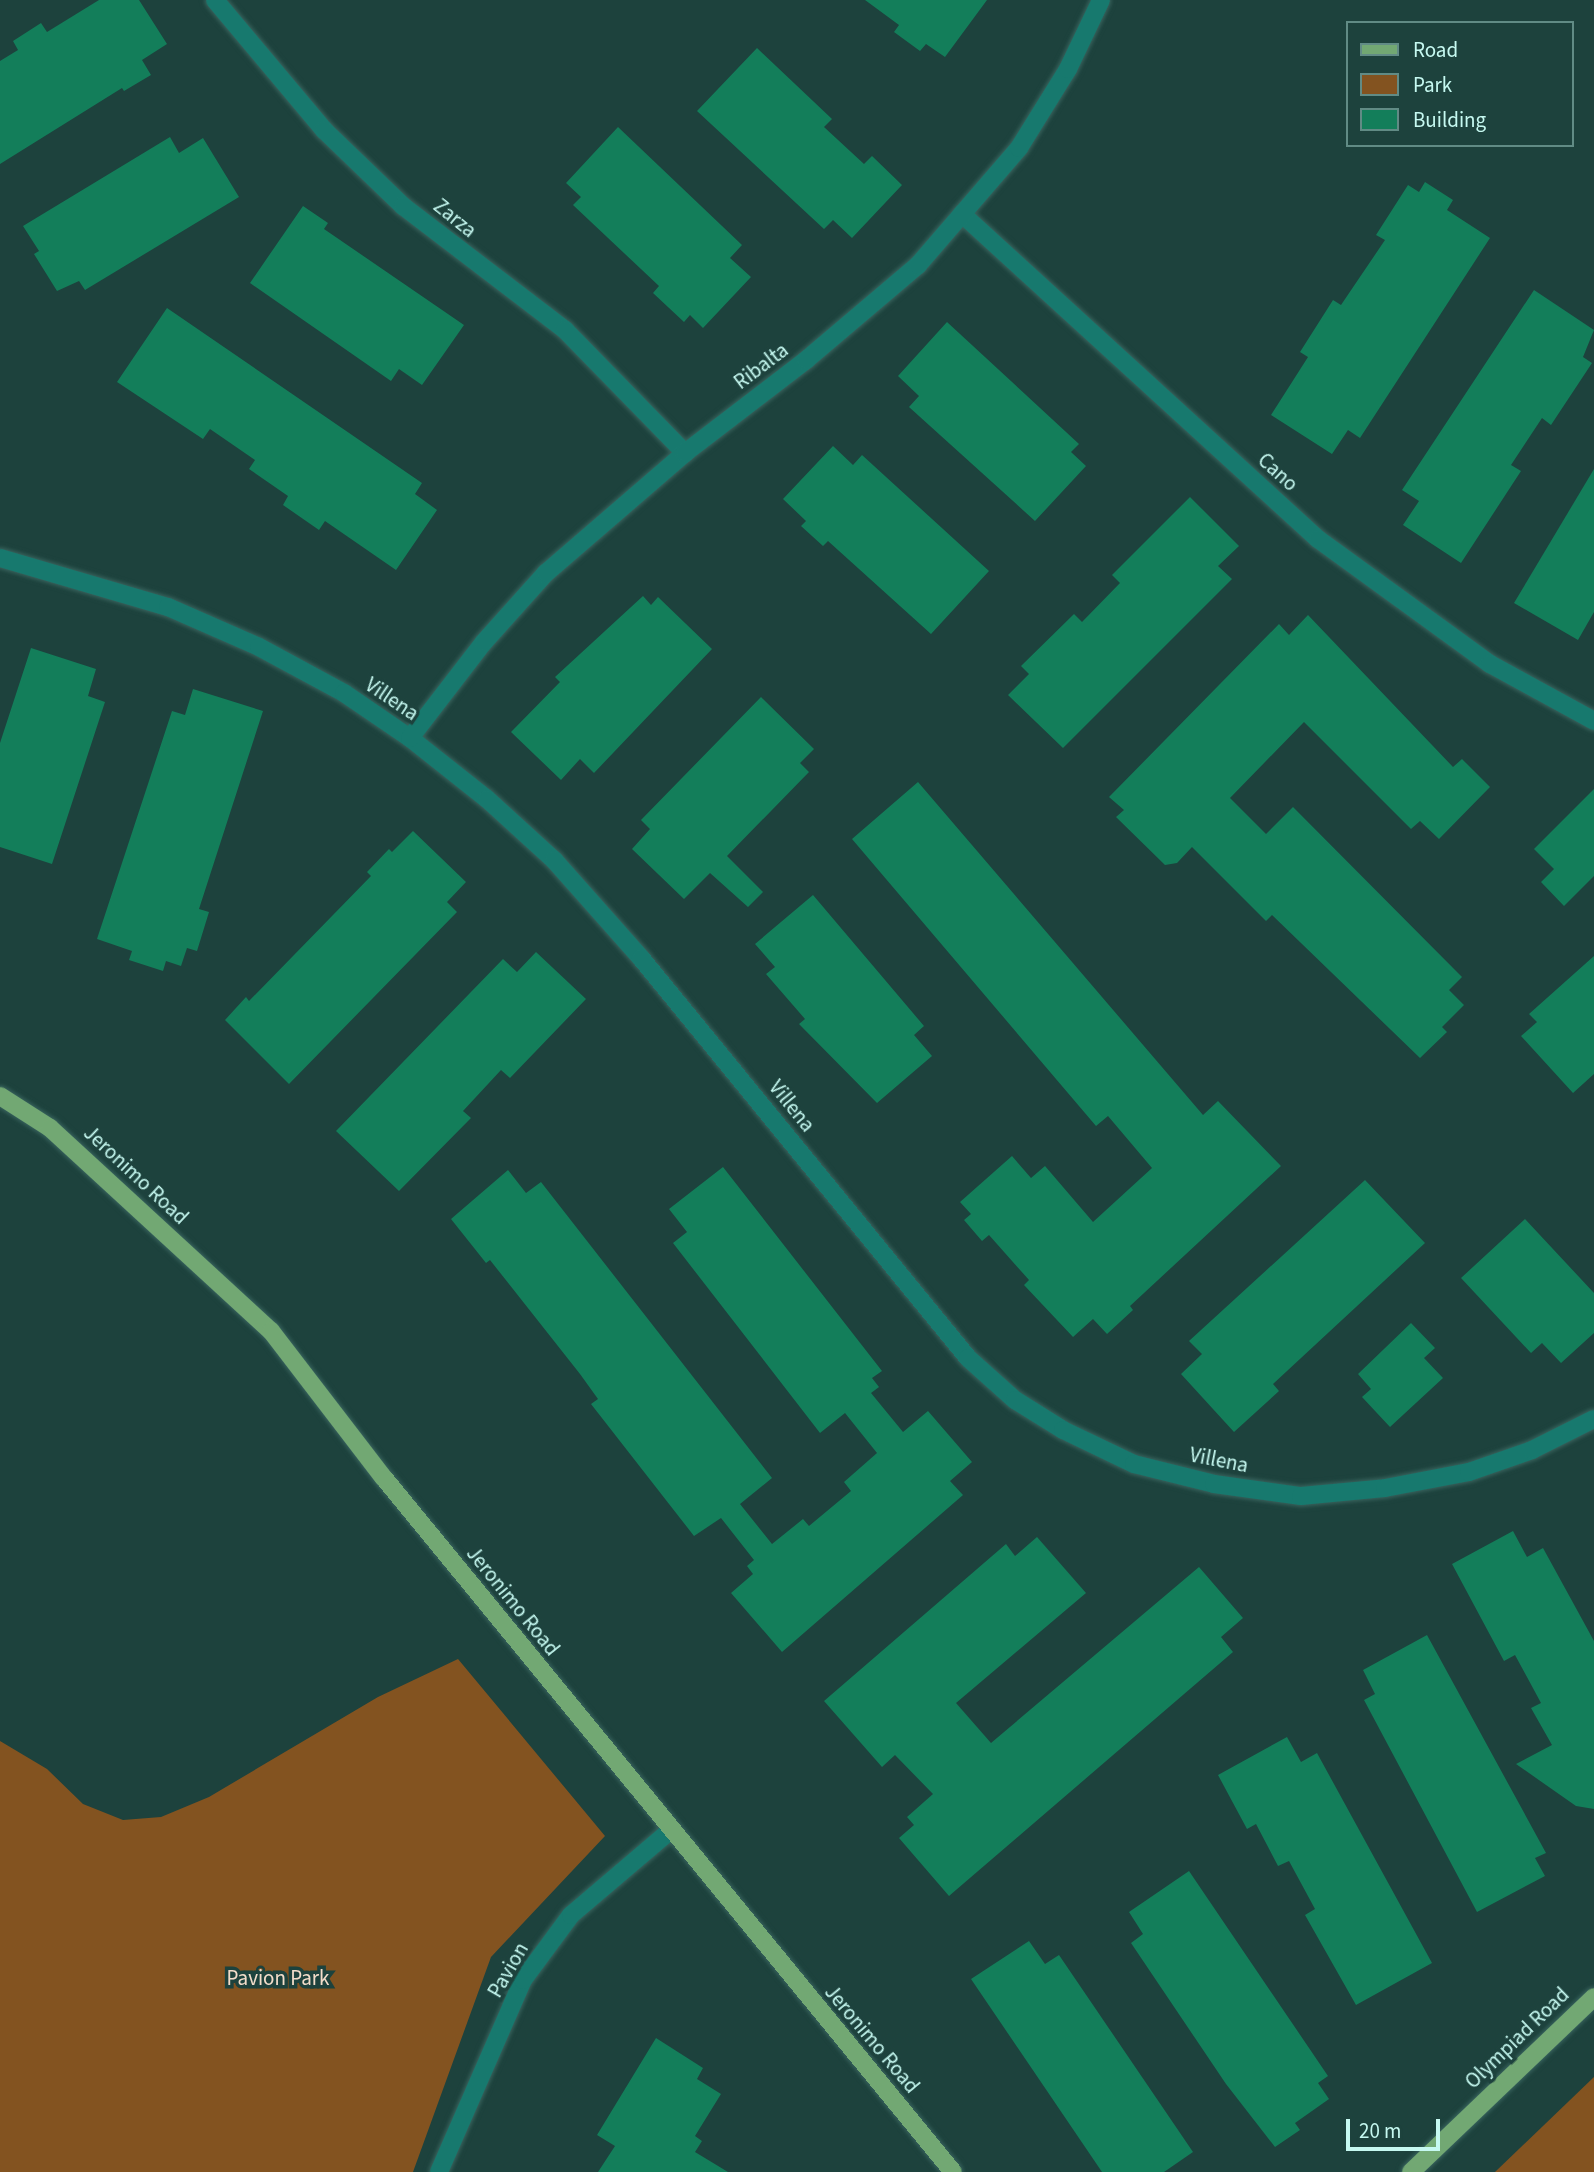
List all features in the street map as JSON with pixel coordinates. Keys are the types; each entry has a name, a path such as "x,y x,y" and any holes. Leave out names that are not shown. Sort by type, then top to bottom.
{"main road":[{"name":"Jeronimo Road","path":"0,1096 51,1128 271,1331 384,1478 953,2172"},
{"name":"Olympiad Road","path":"1411,2172 1594,1997"}],"street":[{"name":"Zarza","path":"215,0 324,130 412,214 565,330 685,453"},
{"name":"Ribalta","path":"410,738 484,642 546,573 685,453 862,314 918,265 1018,148 1068,69 1101,0"},
{"name":"Cano","path":"962,215 1318,539 1490,664 1594,721"},
{"name":"Villena","path":"0,558 167,607 247,642 344,694 410,738 554,860 641,958 968,1358 1015,1400 1063,1430 1134,1464 1214,1484 1301,1496 1385,1488 1469,1472 1532,1450 1594,1419"},
{"name":"Pavion","path":"439,2172 523,1980 571,1915 671,1830"}],"green space":[{"name":"Pavion Park","path":"458,1659 605,1836 491,1957 413,2172 0,2172 0,1741 47,1769 83,1804 123,1820 161,1817 209,1797 378,1697"},
{"path":"1594,2077 1594,2172 1495,2172"}],"building":[{"path":"99,0 139,0 167,44 142,60 151,75 124,91 122,88 0,164 0,61 18,50 13,41 41,23 47,32"},
{"path":"865,0 987,0 945,57 926,44 920,51 894,32 899,25"},
{"path":"757,48 832,119 824,127 864,164 872,156 902,185 852,238 833,220 824,229 697,111"},
{"path":"618,127 742,245 730,258 751,277 703,328 690,315 684,322 653,293 659,286 573,205 581,197 566,183"},
{"path":"170,137 179,153 203,138 239,197 85,290 79,281 57,291 34,254 39,251 23,226"},
{"path":"1425,182 1453,200 1447,210 1490,238 1360,438 1348,430 1332,454 1271,415 1308,357 1300,352 1333,300 1341,305 1385,240 1376,235 1408,185 1419,192"},
{"path":"303,206 328,223 324,229 464,325 422,385 399,369 391,381 250,283"},
{"path":"1534,290 1594,330 1583,357 1592,363 1551,425 1542,418 1511,465 1521,471 1461,563 1403,525 1419,501 1402,490"},
{"path":"167,308 422,483 415,494 437,510 396,570 325,521 319,530 283,505 288,496 249,469 255,460 210,429 203,439 117,382"},
{"path":"947,322 1079,444 1071,452 1086,466 1035,521 909,407 919,396 898,376"},
{"path":"833,446 853,465 862,455 989,571 931,634 828,541 823,546 801,526 806,521 783,499"},
{"path":"1594,469 1594,612 1578,640 1514,603"},
{"path":"1190,497 1239,546 1218,566 1232,579 1063,748 1008,695 1029,674 1021,666 1074,614 1082,622 1120,583 1112,575"},
{"path":"643,596 651,605 658,597 712,649 594,773 580,759 561,780 511,732 560,682 555,677"},
{"path":"1308,615 1453,767 1462,759 1490,787 1439,839 1420,821 1411,829 1304,722 1230,798 1266,834 1293,807 1462,977 1449,990 1464,1005 1442,1027 1447,1032 1420,1058 1272,915 1266,921 1192,847 1177,863 1165,865 1116,817 1124,810 1109,797 1279,624 1289,635"},
{"path":"31,648 96,669 88,696 105,702 52,864 0,847 0,743"},
{"path":"193,689 263,711 199,909 209,912 197,951 187,948 181,966 166,961 163,971 129,960 132,951 97,939 172,711 185,715"},
{"path":"761,697 814,749 800,763 809,772 727,856 763,892 748,907 710,873 684,899 632,849 650,829 641,820"},
{"path":"918,782 1203,1115 1218,1101 1281,1166 1130,1306 1133,1310 1107,1334 1093,1319 1073,1337 1024,1285 1029,1280 989,1235 982,1241 964,1220 971,1214 960,1202 1012,1156 1031,1178 1045,1166 1093,1222 1152,1168 1108,1116 1096,1126 852,839"},
{"path":"1594,789 1594,876 1564,906 1541,882 1554,869 1534,849"},
{"path":"413,831 466,882 447,902 457,912 289,1084 225,1020 246,997 249,1001 371,876 367,872 389,849 392,852"},
{"path":"813,895 924,1026 914,1035 932,1056 877,1103 799,1024 805,1019 766,974 775,967 755,944"},
{"path":"536,952 586,999 510,1078 501,1070 463,1111 471,1118 399,1191 336,1131 503,959 517,972"},
{"path":"1594,956 1594,1074 1573,1093 1521,1036 1537,1022 1529,1014"},
{"path":"723,1167 882,1371 872,1378 879,1387 871,1393 903,1432 928,1411 972,1462 950,1481 963,1495 782,1652 731,1593 753,1574 747,1566 754,1560 721,1518 694,1536 591,1404 598,1399 580,1374 490,1260 486,1263 451,1219 508,1170 526,1193 541,1182 772,1478 740,1504 772,1544 803,1519 809,1526 851,1491 844,1482 877,1453 845,1413 820,1433 673,1243 687,1232 669,1209"},
{"path":"1365,1180 1425,1243 1273,1384 1279,1391 1234,1432 1181,1374 1202,1354 1189,1341"},
{"path":"1525,1219 1594,1293 1594,1333 1561,1363 1542,1343 1531,1353 1461,1278"},
{"path":"1411,1323 1435,1348 1424,1358 1443,1378 1390,1427 1362,1397 1371,1389 1358,1374"},
{"path":"1513,1531 1527,1557 1543,1548 1594,1641 1594,1809 1576,1806 1516,1764 1552,1745 1531,1708 1541,1703 1515,1655 1504,1661 1452,1564"},
{"path":"1037,1537 1086,1593 956,1703 991,1743 1199,1567 1243,1618 1221,1637 1233,1652 949,1896 899,1838 914,1825 907,1817 933,1794 895,1755 882,1767 824,1701 1006,1544 1015,1556"},
{"path":"1427,1635 1546,1853 1535,1858 1545,1876 1477,1912 1364,1700 1375,1694 1363,1670"},
{"path":"1287,1737 1301,1762 1317,1753 1432,1963 1356,2005 1305,1915 1315,1909 1289,1861 1278,1866 1256,1824 1247,1829 1218,1775"},
{"path":"1189,1871 1328,2076 1318,2083 1329,2099 1295,2123 1300,2130 1275,2147 1226,2084 1131,1943 1143,1934 1129,1912"},
{"path":"1029,1941 1045,1964 1059,1955 1193,2152 1164,2172 1102,2172 971,1979"},
{"path":"656,2038 703,2068 697,2079 721,2094 695,2136 702,2141 695,2152 728,2172 598,2172 615,2146 597,2135"}]}
